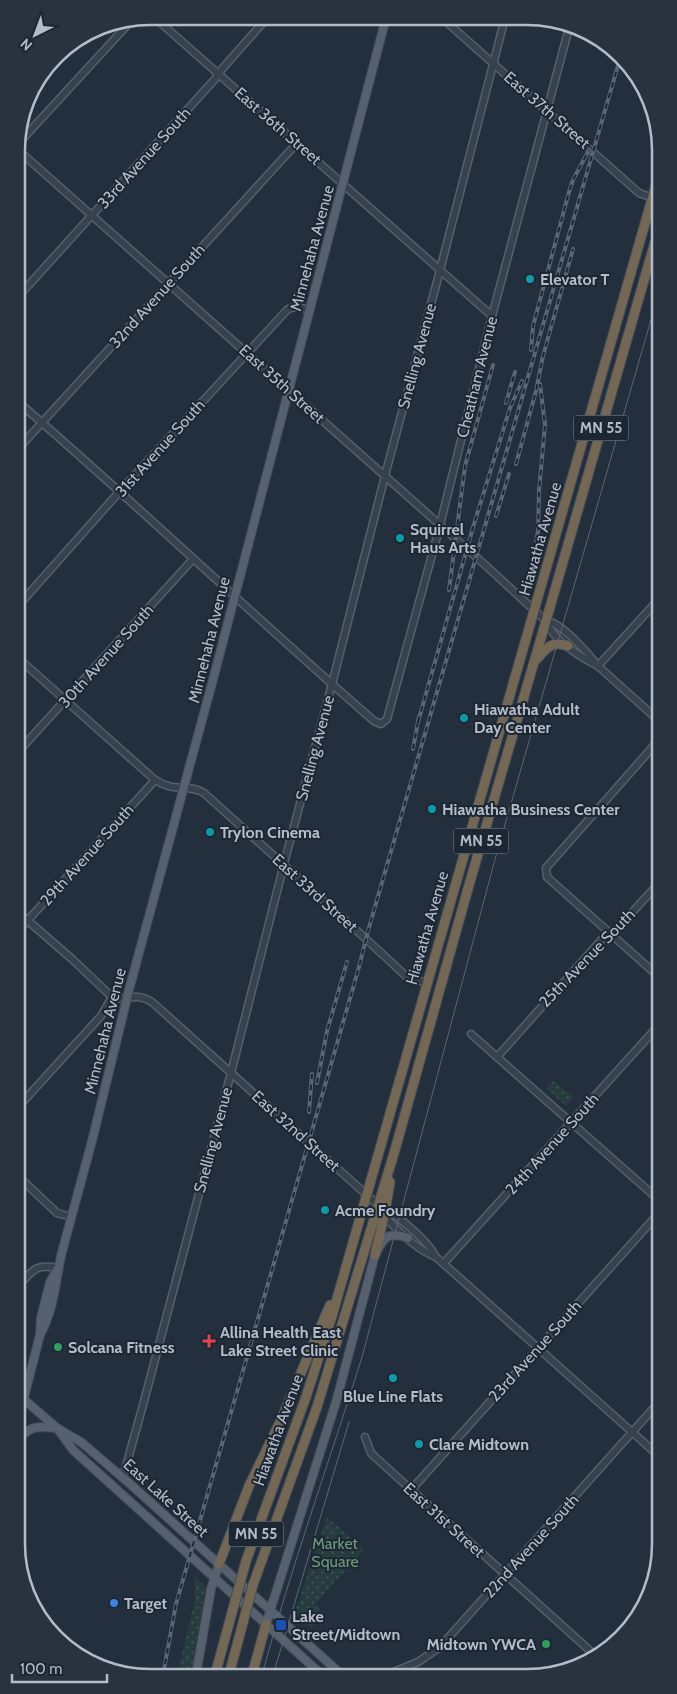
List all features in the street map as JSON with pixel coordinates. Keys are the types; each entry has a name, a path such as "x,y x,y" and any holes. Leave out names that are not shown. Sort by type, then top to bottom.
{"highway":[{"name":"Hiawatha Avenue","path":"217,1669 246,1561 306,1397 346,1266 652,202"},
{"name":"Hiawatha Avenue","path":"231,1669 253,1585 327,1378 395,1150 469,885 652,252"},
{"path":"532,666 550,645 557,643 568,646"},
{"path":"375,1255 385,1212 395,1150"},
{"path":"219,1564 249,1486 298,1384 346,1266"},
{"path":"254,1669 266,1624"}],"main road":[{"name":"Minnehaha Avenue","path":"25,1387 40,1335 48,1320 57,1284 58,1268 128,997 384,25"},
{"path":"266,1624 336,1402 375,1255 381,1243 388,1237 395,1234 408,1238"},
{"name":"East Lake Street","path":"25,1400 57,1428 81,1442 123,1477 335,1669"},
{"path":"25,1433 33,1428 57,1428"},
{"name":"East Lake Street","path":"57,1428 73,1450 316,1669"},
{"path":"197,1669 214,1578 219,1564"}],"street":[{"name":"East 36th Street","path":"163,25 492,316"},
{"name":"33rd Avenue South","path":"25,289 261,25"},
{"name":"East 37th Street","path":"450,25 639,193 652,198"},
{"name":"Snelling Avenue","path":"123,1477 231,1072 503,25"},
{"path":"26,138 126,27"},
{"name":"Cheatham Avenue","path":"332,684 374,721 381,724 387,719 568,32"},
{"name":"32nd Avenue South","path":"25,442 297,143"},
{"name":"East 35th Street","path":"25,154 546,621 552,634 582,658 598,666"},
{"name":"31st Avenue South","path":"25,598 120,491 289,308 297,307 310,310"},
{"path":"25,408 120,491 332,684"},
{"name":"30th Avenue South","path":"25,744 193,559"},
{"path":"598,666 652,607"},
{"name":"East 35th Street","path":"546,621 556,624 598,666 652,715"},
{"name":"East 33rd Street","path":"25,664 155,780 166,786 195,789 204,793 407,977 427,983"},
{"path":"652,748 546,868 547,877 652,971"},
{"name":"29th Avenue South","path":"25,923 155,780"},
{"name":"25th Avenue South","path":"496,1057 604,937 617,929 652,890"},
{"path":"25,1099 101,1016 112,997 72,959 27,921"},
{"name":"East 32nd Street","path":"112,997 143,997 152,1002 378,1205 385,1212 386,1218 408,1238 426,1253 444,1263 652,1450"},
{"name":"24th Avenue South","path":"444,1263 652,1033"},
{"path":"472,1034 652,1193"},
{"path":"25,1183 57,1213 71,1217"},
{"name":"East 32nd Street","path":"385,1212 394,1214 431,1247 436,1257"},
{"name":"23rd Avenue South","path":"411,1490 652,1222"},
{"path":"25,1278 32,1270 45,1266 58,1268"},
{"name":"22nd Avenue South","path":"401,1669 418,1662 440,1647 652,1410"},
{"name":"East 31st Street","path":"365,1437 371,1453 590,1651"}],"green space":[{"path":"554,1080 573,1097 566,1106 547,1089"},
{"name":"Market Square","path":"327,1517 364,1550 315,1604 324,1614 311,1628 295,1613"},
{"path":"196,1577 206,1587 192,1669 178,1669 195,1600 194,1580"}],"tram line":[{"path":"264,1669 298,1555 362,1357 497,852 652,316"},
{"path":"275,1669 349,1422"}],"railway":[{"path":"164,1669 176,1604 618,65"},
{"path":"531,350 533,326 569,192 573,180 589,150"},
{"path":"516,464 536,391 543,356 573,249"},
{"path":"449,590 465,466 493,365"},
{"path":"506,403 515,372"},
{"path":"418,722 474,524 510,408 522,381"},
{"path":"536,541 545,425 540,384"},
{"path":"496,516 509,474"},
{"path":"413,749 419,716"},
{"path":"317,1083 327,1031 347,962"},
{"path":"309,1112 312,1074"}],"place":[{"name":"Elevator T","path":"530,279"},
{"name":"Squirrel Haus Arts","path":"400,538"},
{"name":"Hiawatha Adult Day Center","path":"464,718"},
{"name":"Hiawatha Business Center","path":"432,809"},
{"name":"Trylon Cinema","path":"210,832"},
{"name":"Acme Foundry","path":"325,1210"},
{"name":"Allina Health East Lake Street Clinic","path":"209,1341"},
{"name":"Solcana Fitness","path":"58,1347"},
{"name":"Blue Line Flats","path":"393,1378"},
{"name":"Clare Midtown","path":"419,1444"},
{"name":"Target","path":"114,1603"},
{"name":"Lake Street/Midtown","path":"281,1625"},
{"name":"Midtown YWCA","path":"546,1644"}]}
